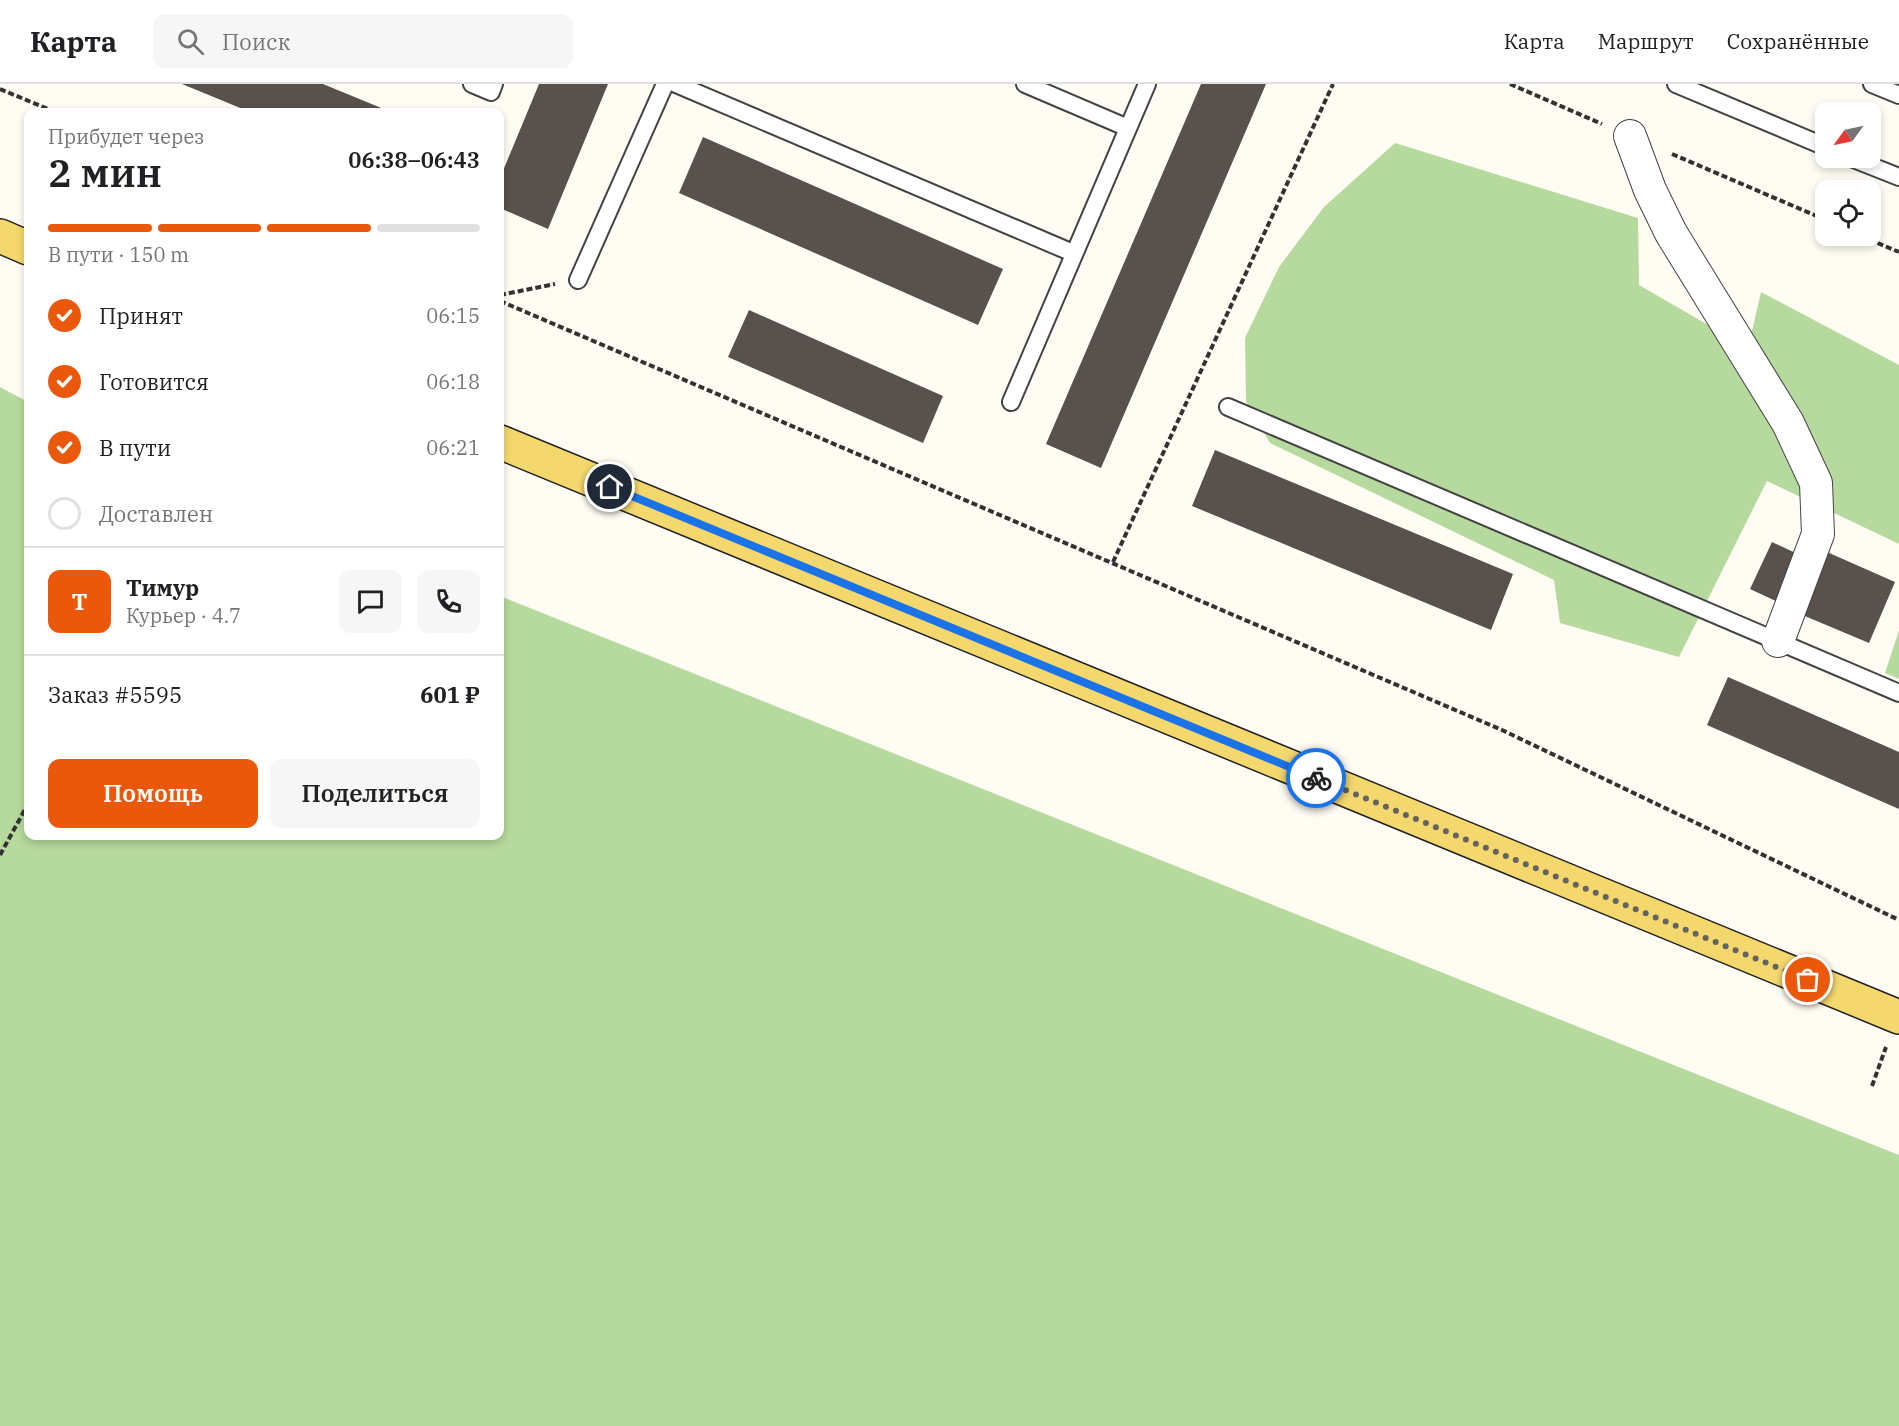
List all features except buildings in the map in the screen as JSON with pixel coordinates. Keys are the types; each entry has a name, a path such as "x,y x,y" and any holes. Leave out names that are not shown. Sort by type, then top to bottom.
{"main road":[{"path":"0,236 24,246"},
{"path":"504,444 1899,1017"}],"street":[{"path":"1630,136 1650,190 1671,233 1788,423 1816,483 1818,534 1778,641"}],"lane":[{"path":"472,84 491,92 494,84"},
{"path":"578,280 665,84"},
{"path":"676,84 1073,254"},
{"path":"1025,84 1128,128"},
{"path":"1011,402 1147,84"},
{"path":"1676,84 1815,142"},
{"path":"1872,84 1899,95"},
{"path":"1876,168 1899,177"},
{"path":"1228,407 1899,693"}],"path":[{"path":"1113,562 1333,84"},
{"path":"0,89 46,108"},
{"path":"1881,245 1899,252"},
{"path":"504,294 578,280"},
{"path":"504,303 1502,730 1899,920"},
{"path":"0,855 24,811"}],"green space":[{"path":"1395,143 1638,218 1639,285 1748,348 1761,292 1899,365 1899,544 1767,481 1679,657 1560,623 1554,580 1270,443 1246,402 1245,338 1279,267 1324,207"},
{"path":"0,387 24,400 24,840 504,840 504,598 1899,1155 1899,1426 0,1426"},
{"path":"1899,630 1899,679 1885,673"}],"way so far":[{"path":"1316,778 1808,980"}],"route":[{"path":"610,487 1316,778"}]}
